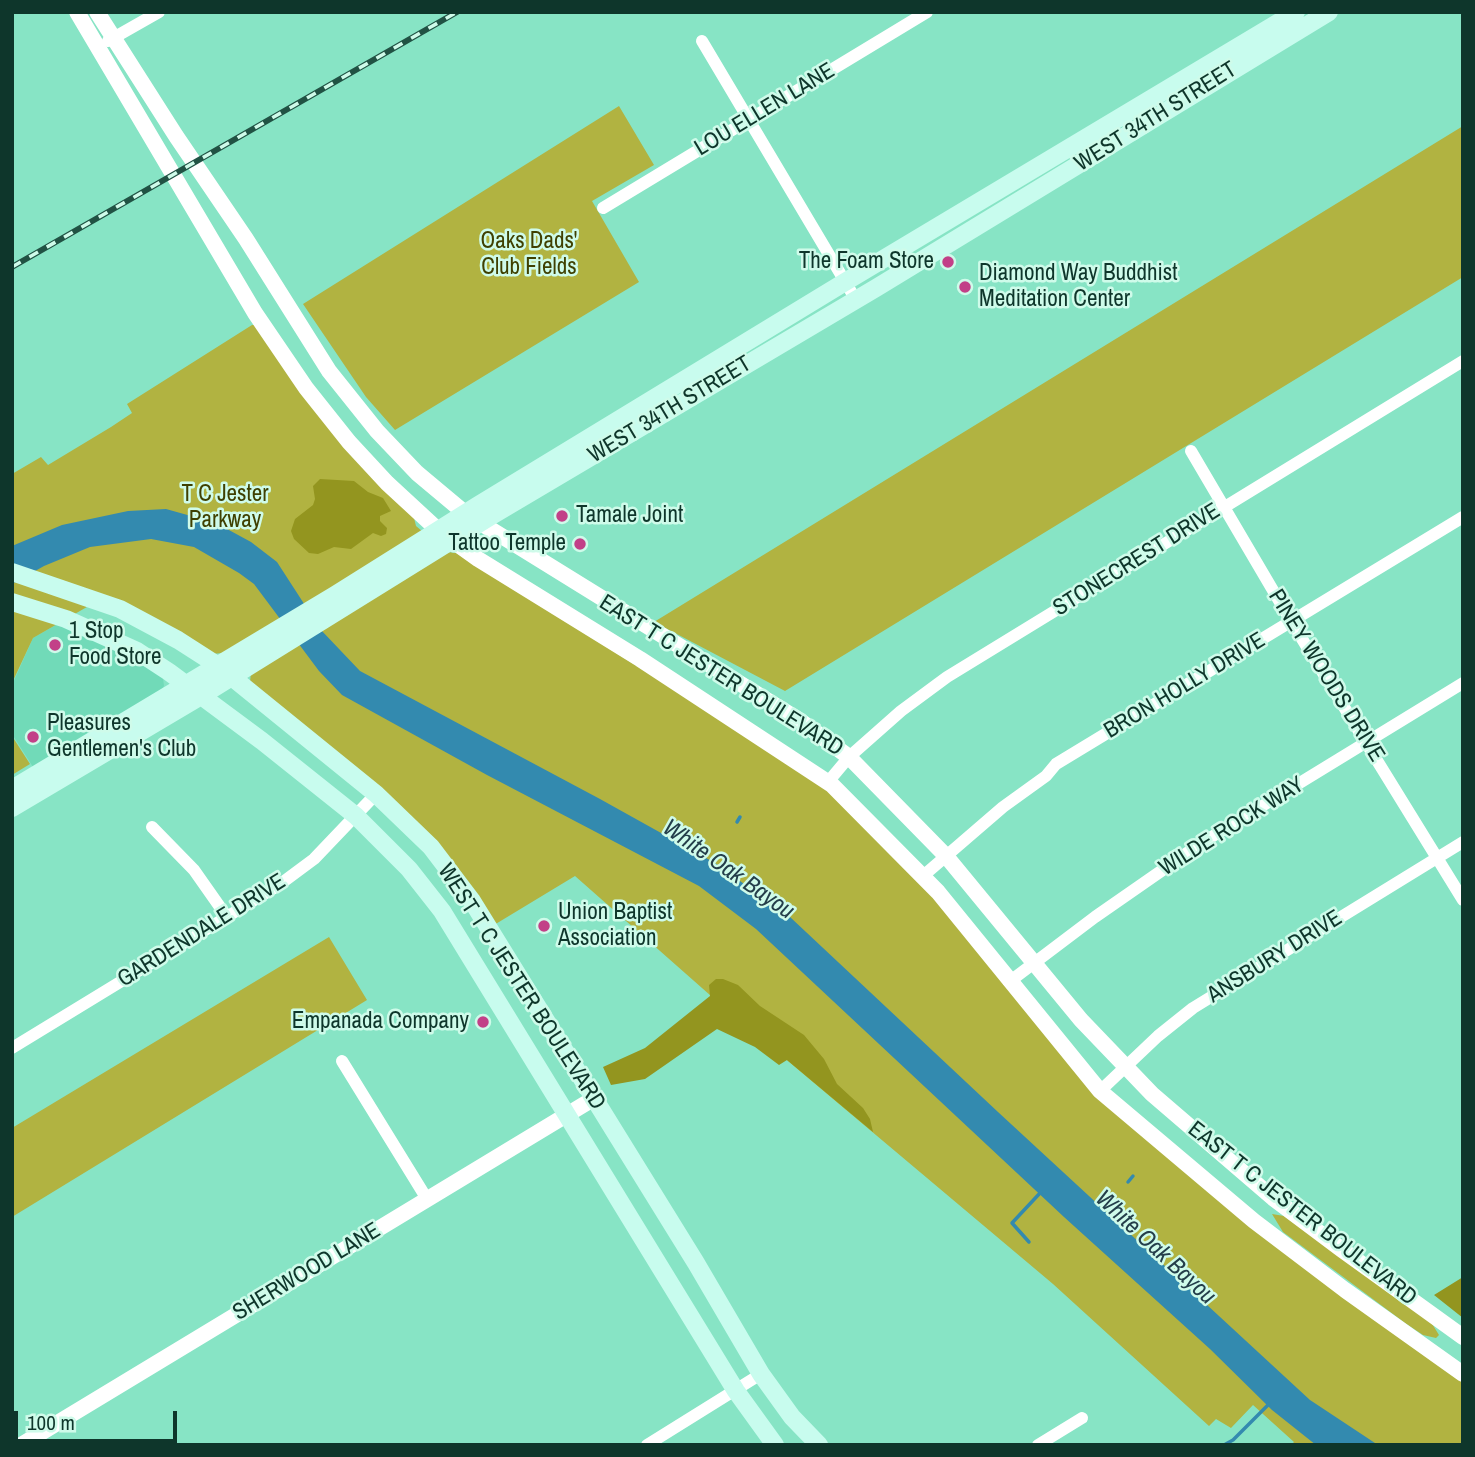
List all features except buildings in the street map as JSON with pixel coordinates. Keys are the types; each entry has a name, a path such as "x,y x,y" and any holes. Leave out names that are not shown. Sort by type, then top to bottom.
{"main road":[{"name":"WEST 34TH STREET","path":"12,789 217,665 256,651 446,536 482,522 845,282 1296,12"},
{"name":"WEST 34TH STREET","path":"446,536 466,514 856,300 1329,12"},
{"path":"1086,139 1096,154"},
{"path":"969,209 979,226"},
{"name":"WEST T C JESTER BOULEVARD","path":"12,572 120,609 217,665 376,794 431,848 472,901 696,1263 761,1374 792,1417 819,1445"},
{"path":"66,619 75,592"},
{"name":"WEST T C JESTER BOULEVARD","path":"12,602 66,619 137,651 186,684 356,816 409,869 442,911 736,1391 775,1445"},
{"name":"WEST 34TH STREET","path":"12,808 231,677 256,651"}],"street":[{"path":"77,12 255,313 306,387 329,371"},
{"name":"EAST T C JESTER BOULEVARD","path":"97,12 329,371 377,431 417,473 466,514 799,720 849,757 946,856 1081,1020 1184,1122 1273,1198 1460,1335"},
{"path":"99,47 159,12"},
{"name":"LOU ELLEN LANE","path":"603,208 927,12"},
{"path":"702,41 856,300"},
{"path":"203,225 228,211"},
{"name":"STONECREST DRIVE","path":"828,782 849,757 901,711 947,677 1463,361"},
{"name":"EAST T C JESTER BOULEVARD","path":"306,387 387,483 446,536 828,782 923,876 1100,1091 1254,1221 1463,1374"},
{"name":"PINEY WOODS DRIVE","path":"1191,450 1291,621 1463,900"},
{"name":"BRON HOLLY DRIVE","path":"923,876 1003,807 1046,776 1056,764 1463,517"},
{"path":"646,663 663,638"},
{"name":"WILDE ROCK WAY","path":"1009,982 1095,917 1200,845 1463,683"},
{"name":"GARDENDALE DRIVE","path":"12,1048 279,885 314,859 376,794"},
{"path":"152,827 194,870 228,917"},
{"name":"ANSBURY DRIVE","path":"1100,1091 1158,1036 1193,1008 1463,842"},
{"path":"342,1062 427,1199"},
{"name":"SHERWOOD LANE","path":"21,1445 593,1099"},
{"path":"1254,1221 1273,1198"},
{"path":"1440,1357 1460,1335"},
{"path":"647,1445 761,1374"},
{"path":"1038,1445 1082,1418"}],"shaded area":[{"path":"320,479 354,481 368,492 383,498 391,511 380,516 380,521 387,528 386,534 381,536 373,533 351,549 334,547 318,554 309,553 294,539 291,531 295,519 313,505 313,486"},
{"path":"61,622 121,650 163,678 164,686 33,767 12,734 12,685 33,638"},
{"path":"716,979 738,985 760,1006 804,1035 824,1059 837,1084 863,1108 870,1119 873,1132 787,1060 779,1065 755,1047 717,1029 645,1079 611,1085 603,1067 645,1048 710,996 709,985"},
{"path":"1463,1277 1463,1318 1434,1295"}],"green space":[{"name":"Oaks Dads' Club Fields","path":"619,106 654,165 592,201 639,282 395,430 366,397 303,304"},
{"path":"1463,126 1463,277 785,691 654,622"},
{"name":"T C Jester Parkway","path":"255,325 414,518 416,526 447,552 456,553 813,776 920,879 1081,1073 1463,1381 1463,1445 1291,1445 1294,1442 1253,1405 1231,1428 1216,1419 1209,1426 1053,1284 719,1003 575,876 494,925 468,886 250,682 251,673 222,653 212,654 106,596 33,638 12,683 12,474 41,457 48,465 111,427 132,413 127,404"},
{"path":"12,736 30,764 12,775"},
{"path":"329,937 367,1000 12,1217 12,1128"},
{"path":"1272,1214 1284,1216 1431,1322 1439,1335 1436,1338 1423,1335 1405,1323 1283,1232"}],"water":[{"path":"166,509 216,523 251,542 277,562 321,630 360,671 715,863 790,917 1310,1400 1378,1445 1316,1445 1272,1410 1210,1349 1064,1217 756,929 699,886 487,775 342,695 319,671 254,584 239,573 194,547 151,539 90,547 44,566 12,584 12,546 62,525 128,511"}],"waterway":[{"path":"737,822 740,817"},
{"path":"1128,1182 1133,1176"},
{"path":"1029,1242 1012,1223 1041,1192"},
{"path":"1224,1445 1233,1440 1269,1404"}],"railway":[{"path":"12,267 457,12"}],"place":[{"name":"The Foam Store","path":"948,262"},
{"name":"Diamond Way Buddhist Meditation Center","path":"965,287"},
{"name":"Tamale Joint","path":"562,516"},
{"name":"Tattoo Temple","path":"580,544"},
{"name":"1 Stop Food Store","path":"55,645"},
{"name":"Pleasures Gentlemen's Club","path":"33,737"},
{"name":"Union Baptist Association","path":"544,926"},
{"name":"Empanada Company","path":"483,1022"}],"water label":[{"name":"White Oak Bayou","path":"728,870"},
{"name":"White Oak Bayou","path":"1155,1248"}]}
